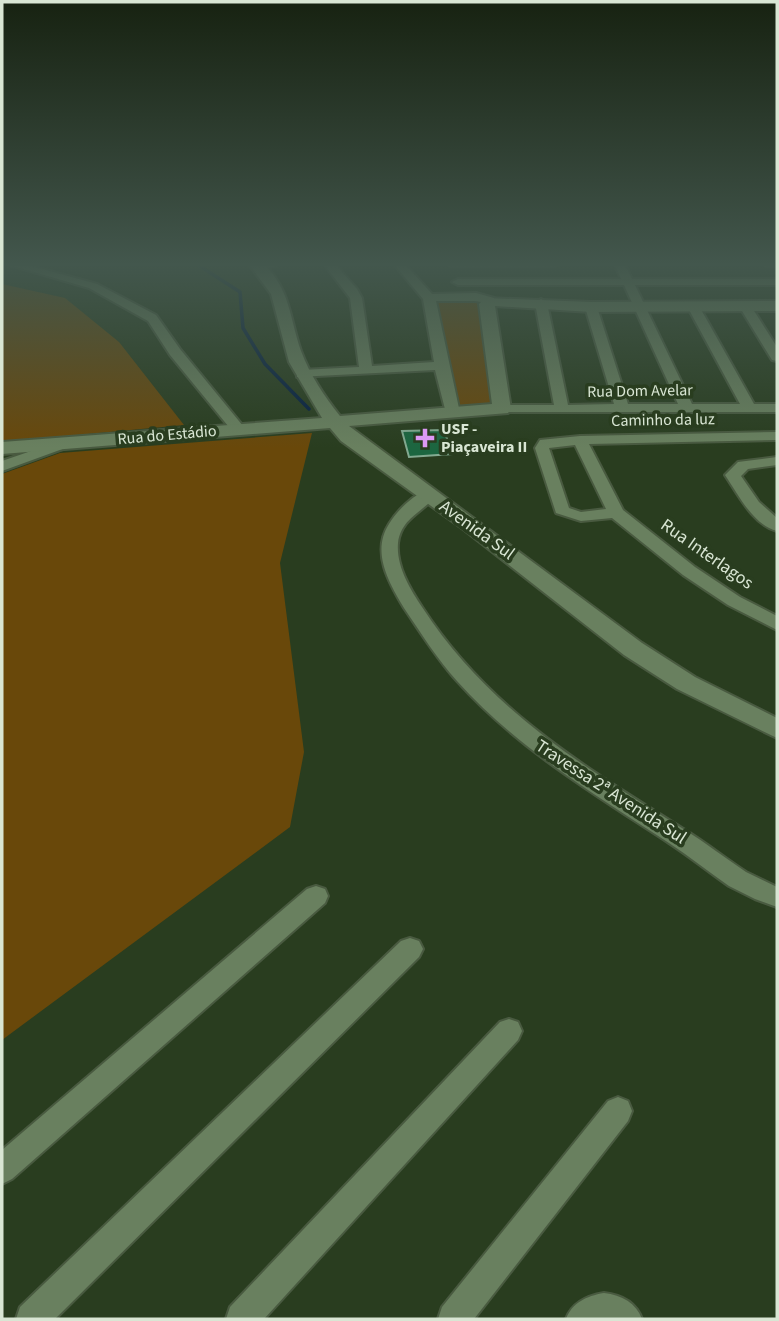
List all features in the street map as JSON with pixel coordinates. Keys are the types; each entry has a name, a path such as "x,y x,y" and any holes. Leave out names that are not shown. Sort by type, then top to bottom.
{"street":[{"path":"156,325 237,429"},
{"name":"Avenida Sul","path":"288,325 292,347 302,374 333,421 348,437 633,649 686,683 777,729"},
{"path":"360,325 366,371"},
{"path":"434,325 453,413"},
{"path":"489,325 502,409"},
{"path":"545,325 562,408"},
{"path":"596,325 622,409"},
{"path":"647,325 687,408"},
{"path":"703,325 749,408"},
{"path":"757,325 777,357"},
{"path":"302,374 441,366"},
{"name":"Rua Dom Avelar","path":"502,409 777,408"},
{"name":"Rua do Estádio","path":"2,448 502,409"},
{"name":"Caminho da luz","path":"616,513 580,517 562,510 542,448 545,443 777,436"},
{"name":"Rua Interlagos","path":"580,440 616,513 689,571 734,601 777,624"},
{"path":"2,466 63,444"},
{"path":"771,461 743,465 733,475 753,505 777,526"},
{"name":"Travessa 2ª Avenida Sul","path":"429,495 398,523 392,533 390,558 398,581 416,613 467,681 513,726 578,775 704,853 750,887 777,897"},
{"path":"2,1169 316,896"},
{"path":"32,1319 410,949"},
{"path":"242,1319 509,1031"},
{"path":"454,1319 618,1111"},
{"path":"582,1319 600,1307 611,1308 626,1319"}],"shaded area":[{"path":"2,325 98,325 119,342 184,425 2,442"},
{"path":"439,325 482,325 494,406 458,409"},
{"path":"312,433 280,563 304,752 290,827 2,1040 2,474 60,453"}],"building":[{"name":"USF - Piaçaveira II","path":"444,430 452,454 409,457 402,431"}],"waterway":[{"path":"243,325 265,364 309,409"}],"place":[{"name":"USF - Piaçaveira II","path":"425,438"}]}
